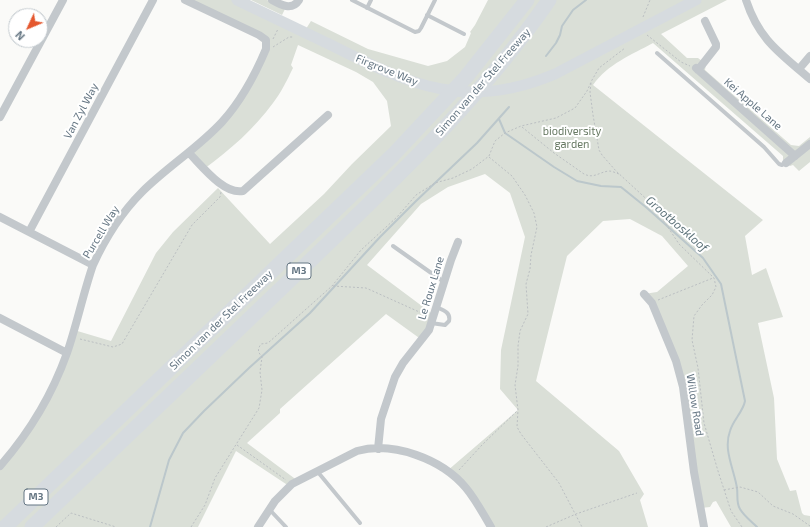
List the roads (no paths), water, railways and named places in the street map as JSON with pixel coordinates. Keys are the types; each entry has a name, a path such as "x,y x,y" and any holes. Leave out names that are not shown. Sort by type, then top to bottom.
{"highway":[{"name":"Simon van der Stel Freeway","path":"5,527 393,155 466,77 527,0"},
{"name":"Simon van der Stel Freeway","path":"32,527 405,169 468,103 531,27 549,0"},
{"path":"0,522 45,482 66,467"}],"street":[{"path":"0,117 63,0"},
{"name":"Van Zyl Way","path":"30,232 153,0"},
{"name":"Purcell Way","path":"0,466 30,428 51,390 67,353 93,265 117,222 135,200 158,178 190,153 232,110 251,81 266,45 259,35 185,0"},
{"name":"Firgrove Way","path":"237,0 383,71 418,84 449,90 473,92 498,91 531,84 555,74 696,0"},
{"path":"272,0 284,6 292,7 299,0"},
{"path":"746,0 756,26 762,34 780,54 810,79"},
{"name":"Kei Apple Lane","path":"705,21 716,47 697,69 795,156"},
{"path":"799,69 810,56"},
{"path":"190,153 204,169 223,186 235,192 243,191 328,115"},
{"path":"786,163 810,144"},
{"path":"0,217 93,265"},
{"name":"Le Roux Lane","path":"378,448 381,419 394,377 403,363 430,330 458,242"},
{"name":"Willow Road","path":"644,294 652,302 676,361 683,387 694,472 704,527"},
{"path":"0,318 67,353"},
{"path":"258,527 269,509 292,484 357,452 378,448 423,458 443,468 458,479 476,502 491,527"}],"lane":[{"path":"352,0 415,32 421,28 434,0"},
{"path":"367,8 371,0"},
{"path":"427,15 464,34"},
{"path":"657,53 764,147 779,164 782,165 786,163"},
{"path":"393,246 444,283"},
{"path":"432,321 445,325 449,321 450,317 447,313 436,308"},
{"path":"317,471 360,523"},
{"path":"269,509 286,527"}],"waterway":[{"path":"546,56 556,43 562,26 573,10 586,0"},
{"path":"150,527 169,460 183,433 249,368 310,313 380,237 477,143 509,107"},
{"name":"Grootboskloof","path":"499,119 505,133 577,181 601,186 621,187 703,258 721,284 745,401 730,431 728,438 728,452 736,481 739,507 757,527"}],"park label":[{"name":"biodiversity garden","path":"572,137"}]}
